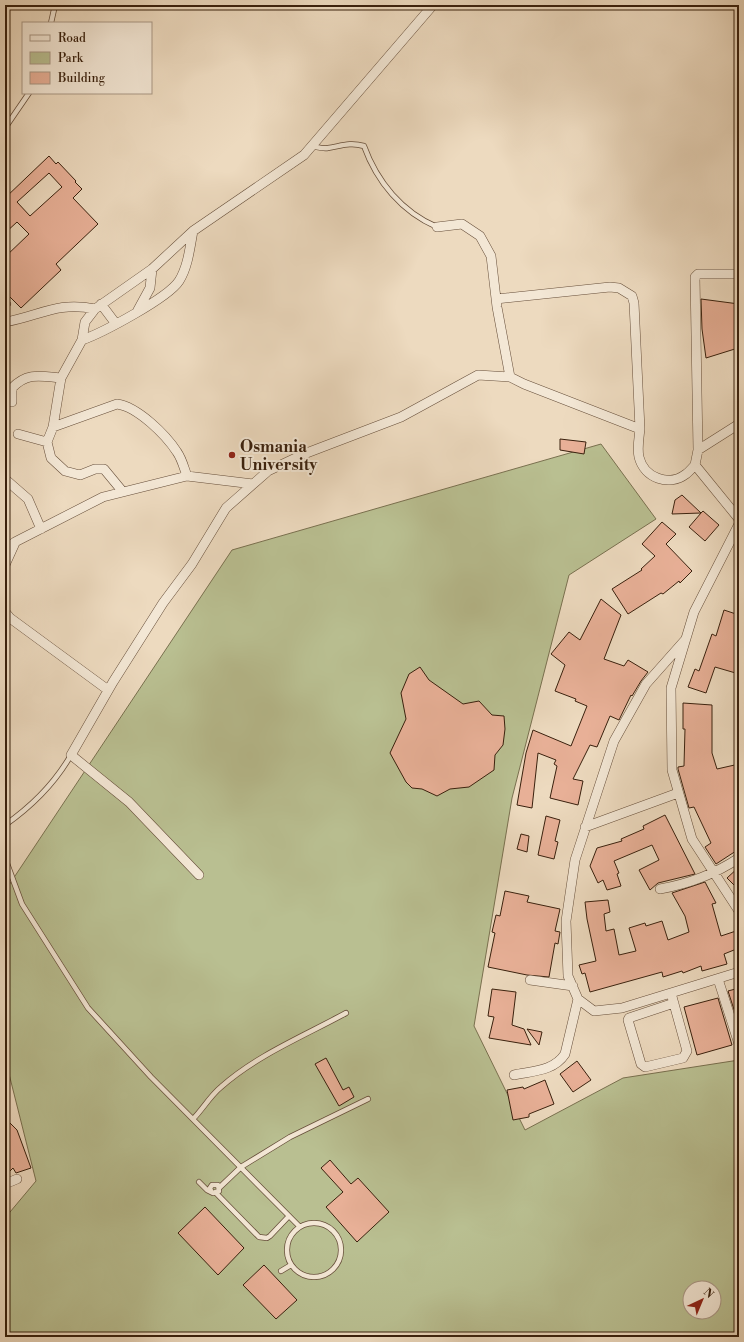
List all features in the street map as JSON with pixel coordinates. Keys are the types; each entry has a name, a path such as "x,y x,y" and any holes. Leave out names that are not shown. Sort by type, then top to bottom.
{"street":[{"path":"123,492 104,469 94,469 80,475 65,471 51,458 47,442 53,427 61,378 82,340 85,322 98,307 152,269 193,230 304,155 433,5"},
{"path":"437,227 462,224 480,236 491,256 496,299 510,377"},
{"path":"82,340 116,324 138,311 164,294 178,282 186,265 193,230"},
{"path":"138,311 150,288 152,269"},
{"path":"496,299 610,287 619,288 632,296 634,303 640,429 638,445 639,458 647,473 658,480 672,480 685,475 694,465 698,450 695,276 698,274 739,274"},
{"path":"5,322 58,307 81,306 98,307 116,324"},
{"path":"12,402 12,388 20,379 36,375 61,378"},
{"path":"198,876 129,802 71,755 108,690 163,603 192,564 226,508 268,471 304,454 401,417 478,375 510,377 546,393 640,429"},
{"path":"53,427 117,404 126,405 136,410 169,441 178,453 187,476"},
{"path":"698,450 739,424"},
{"path":"18,434 47,442"},
{"path":"694,465 739,519"},
{"path":"5,550 15,542 103,497 187,476 253,484"},
{"path":"5,479 28,499 41,529"},
{"path":"739,524 694,612 671,688 672,770 692,839 739,911"},
{"path":"5,599 5,565 15,542"},
{"path":"5,612 10,618 108,690"},
{"path":"686,640 646,684 614,741 575,860 566,921 568,976 578,999 594,1011 622,1008 739,972"},
{"path":"585,827 678,793"},
{"path":"660,890 681,886 713,873 739,858"},
{"path":"718,979 738,1044"},
{"path":"530,980 573,986"},
{"path":"671,993 674,1003 687,1051 686,1055 683,1058 645,1068 641,1064 629,1018 674,1003"},
{"path":"514,1075 552,1067 560,1062 565,1054 578,999"},
{"path":"5,1184 17,1179"}],"lane":[{"path":"51,22 54,5"},
{"path":"5,128 28,94"},
{"path":"311,146 327,148 344,144 364,146 373,169 396,200 422,220 437,227"},
{"path":"5,825 22,812 59,775 71,755"},
{"path":"5,858 22,904 88,1008 193,1119 299,1226"},
{"path":"193,1119 221,1087 246,1068 272,1052 346,1013"},
{"path":"216,1193 219,1188 241,1167 290,1137 368,1098"},
{"path":"199,1182 207,1190 216,1193 259,1237 267,1238 270,1236 289,1216"},
{"path":"211,1191 210,1188 212,1185 217,1184 219,1188"},
{"path":"308,1223 317,1223 326,1225 336,1234 341,1248 340,1257 336,1265 322,1276 305,1275 297,1271 291,1264 288,1257 287,1244 293,1232 299,1226 308,1223"},
{"path":"336,1234 340,1231"},
{"path":"281,1270 291,1264"}],"green space":[{"path":"601,444 656,519 569,575 512,798 474,1026 525,1130 623,1078 739,1060 739,1337 5,1337 5,1218 36,1181 5,1058 5,891 232,550"}],"building":[{"path":"49,156 56,164 58,162 82,189 73,198 98,224 56,264 61,270 21,308 5,292 5,257 29,234 17,222 5,233 5,198","holes":["49,173 62,187 30,216 17,202"]},
{"path":"701,299 739,304 738,348 706,358 702,329"},
{"path":"560,439 586,442 584,454 560,450"},
{"path":"682,495 701,513 672,514 675,500"},
{"path":"703,511 719,525 705,541 689,527"},
{"path":"662,522 676,534 666,544 692,571 680,583 679,581 663,594 661,593 628,614 612,589 642,570 641,569 655,556 642,544"},
{"path":"601,599 621,615 604,659 624,666 628,660 648,672 632,696 631,695 619,720 610,716 597,747 590,745 573,779 583,781 578,805 550,798 557,766 554,764 556,760 538,753 532,808 517,805 526,753 533,730 571,746 587,706 575,701 576,699 555,691 565,665 551,654 569,632 580,640"},
{"path":"724,610 739,615 739,674 715,667 706,693 688,687 695,669 699,671 712,634 716,636"},
{"path":"420,667 429,680 463,704 479,701 492,715 504,716 505,729 503,745 495,755 494,770 469,787 450,789 437,796 422,789 412,788 406,782 390,753 406,719 401,693 409,674"},
{"path":"683,703 712,705 712,753 717,769 739,764 739,849 716,864 705,847 711,843 694,807 689,808 678,769 678,767 684,766 685,729 683,729"},
{"path":"665,815 695,874 658,883 650,890 639,870 659,860 652,845 614,861 619,873 617,874 621,886 607,890 603,880 598,883 590,866 597,848 622,841 621,839 644,829 643,826"},
{"path":"546,816 560,820 555,841 558,842 554,859 538,855"},
{"path":"521,834 529,836 527,852 517,849"},
{"path":"739,867 739,890 727,878"},
{"path":"705,882 716,903 712,904 721,936 739,930 739,948 724,954 727,964 702,971 701,966 683,973 682,971 663,977 662,972 590,992 585,973 582,974 579,965 596,961 585,902 608,900 610,912 604,914 606,931 614,929 619,955 636,951 629,928 645,923 646,926 662,921 668,940 689,932 685,916 672,893"},
{"path":"505,891 529,896 527,902 560,909 555,931 560,932 558,944 555,943 549,977 527,975 488,967 495,933 492,932 496,915 500,916"},
{"path":"739,988 739,1022 738,1022 728,991"},
{"path":"492,989 516,992 512,1025 524,1029 531,1045 489,1038 494,1017 488,1016"},
{"path":"718,998 732,1045 697,1055 684,1007"},
{"path":"527,1029 542,1032 539,1045"},
{"path":"326,1058 343,1090 349,1087 354,1097 339,1106 315,1064"},
{"path":"577,1061 591,1080 573,1092 560,1074"},
{"path":"545,1080 554,1104 529,1114 529,1117 513,1120 507,1090 523,1087 524,1089"},
{"path":"5,1118 17,1130 31,1168 16,1173 13,1168 5,1176"},
{"path":"330,1160 351,1184 358,1178 389,1212 357,1242 326,1207 343,1192 321,1168"},
{"path":"205,1207 244,1248 218,1275 178,1233"},
{"path":"264,1265 297,1300 276,1319 243,1285"}],"place":[{"name":"Osmania University","path":"232,455"}]}
